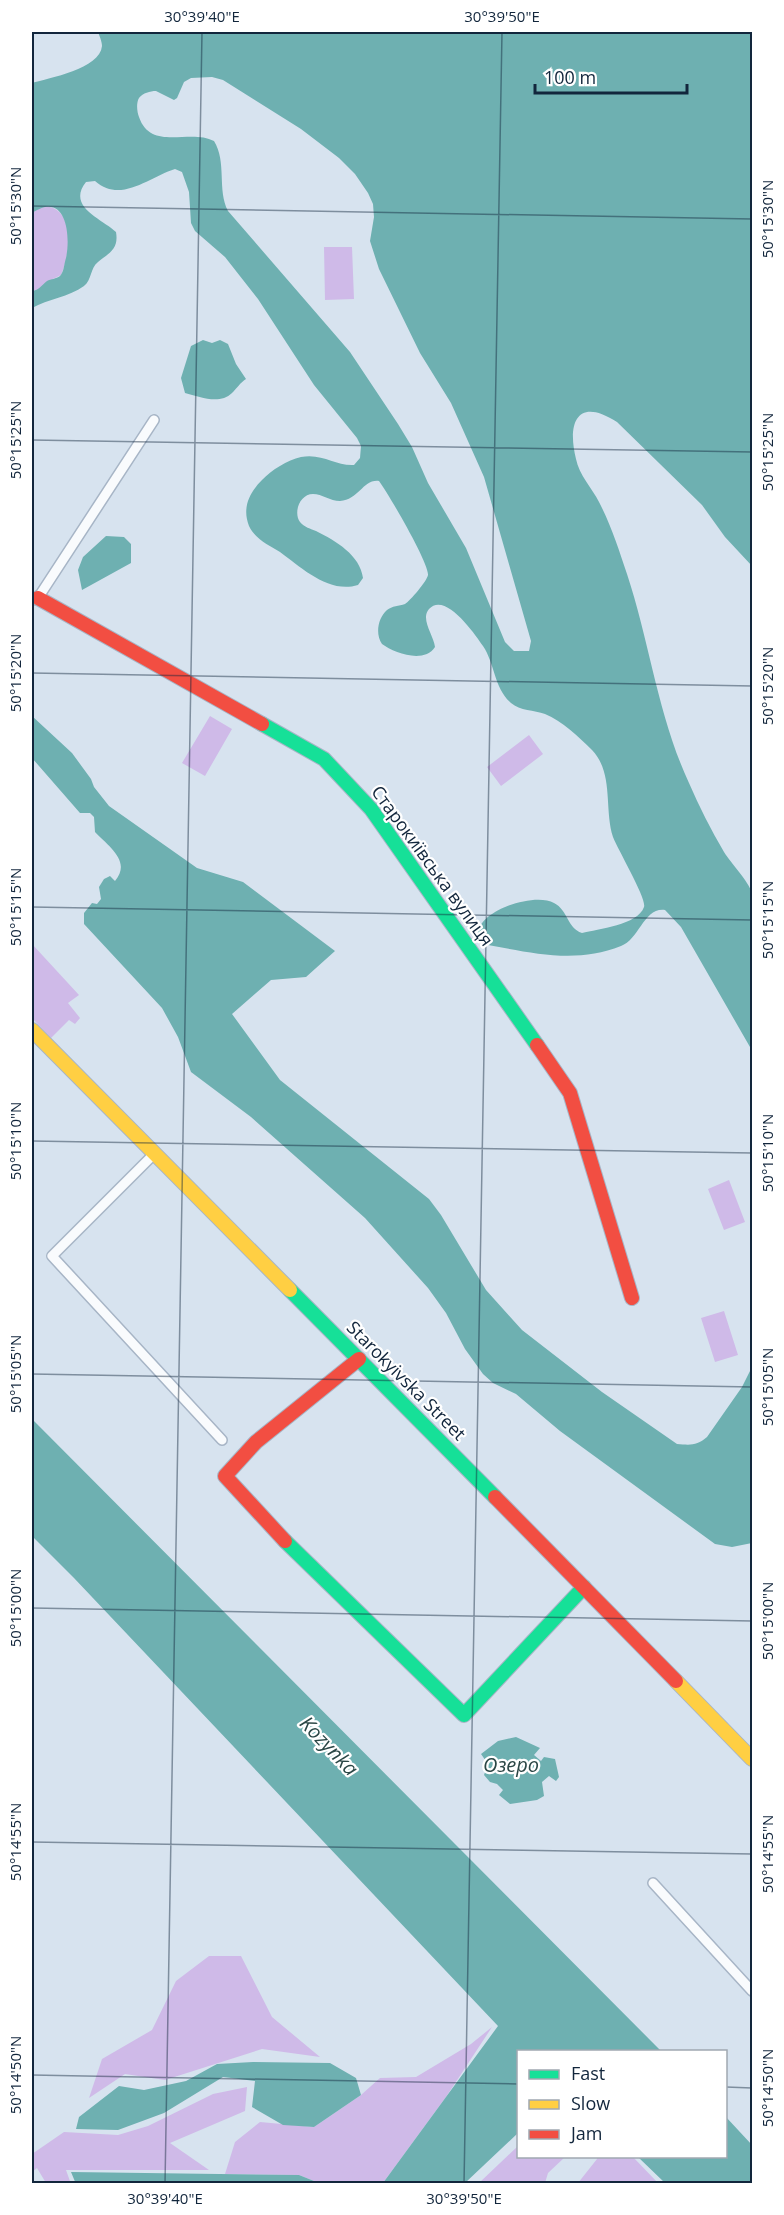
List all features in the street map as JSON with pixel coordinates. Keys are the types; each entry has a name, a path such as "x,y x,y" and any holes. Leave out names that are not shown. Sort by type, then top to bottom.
{"street":[{"name":"Старокиївська вулиця","path":"154,420 35,598 324,759 371,809 570,1093 632,1298"},
{"name":"Starokyivska Street","path":"32,1030 753,1759"},
{"path":"154,1154 52,1256 222,1440"},
{"path":"359,1359 256,1442 225,1476 271,1527 464,1715 584,1587"},
{"path":"653,1883 753,1991"}],"shaded area":[{"path":"43,206 54,208 66,223 67,256 61,275 32,291 32,213"},
{"path":"324,247 352,247 354,299 325,300"},
{"path":"210,716 232,729 205,776 182,763"},
{"path":"529,735 543,754 501,786 487,767"},
{"path":"32,944 79,995 68,1003 80,1018 75,1024 69,1020 51,1038 32,1018"},
{"path":"729,1180 745,1222 724,1230 708,1189"},
{"path":"724,1311 738,1355 715,1362 701,1318"},
{"path":"209,1956 241,1956 272,2017 320,2057 262,2049 165,2080 125,2074 89,2098 102,2059 152,2030 176,1981"},
{"path":"492,2027 446,2097 383,2183 319,2183 299,2175 225,2174 235,2142 260,2122 314,2127 361,2095 380,2078 416,2077 471,2044"},
{"path":"247,2087 245,2111 170,2143 209,2170 66,2170 71,2184 46,2183 37,2168 32,2172 32,2154 64,2132 118,2135 148,2126 213,2094"},
{"path":"517,2147 517,2158 564,2158 548,2173 545,2183 479,2183"},
{"path":"634,2158 658,2183 578,2183 597,2159"}],"water":[{"path":"98,32 752,32 752,566 725,537 702,505 617,422 592,412 584,413 578,417 573,434 578,465 603,511 627,574 678,758 714,835 752,893 752,1056 750,1047 681,927 665,910 658,910 647,918 627,943 588,955 538,954 488,945 483,942 478,933 488,917 498,910 522,902 545,900 554,903 559,906 573,927 582,933 626,922 640,913 644,902 610,826 603,769 592,750 564,725 545,714 515,706 505,697 483,646 467,624 451,610 436,605 429,609 426,618 435,647 424,655 401,653 382,644 378,631 384,613 391,608 405,604 422,586 428,575 415,543 379,481 369,483 346,500 336,501 316,494 308,495 301,500 297,513 302,524 331,539 352,556 363,578 358,585 337,586 316,578 252,531 246,513 248,501 257,485 270,473 290,460 309,456 354,465 360,458 361,446 314,385 258,299 225,257 195,231 191,223 189,192 182,172 175,169 135,187 125,189 115,190 95,181 86,182 80,199 89,212 116,232 115,247 95,265 84,286 32,308 32,291 60,276 66,258 68,238 64,218 59,211 52,207 43,207 32,213 32,83 73,71 93,61 102,46","holes":["212,77 223,80 301,129 339,158 355,174 368,193 373,204 374,217 370,241 379,269 420,353 451,403 484,477 531,641 529,651 514,651 505,642 466,548 428,483 412,447 350,352 228,211 223,194 220,158 214,141 204,138 162,137 152,134 145,128 139,117 137,102 149,92 156,91 174,100 184,82 191,78"]},
{"path":"203,340 212,343 220,340 228,344 236,364 246,379 222,399 203,398 185,393 181,378 191,346"},
{"path":"106,536 124,537 131,544 131,563 82,590 78,570 83,557"},
{"path":"32,716 72,753 109,806 197,868 243,882 335,951 306,977 271,980 232,1014 280,1080 429,1199 486,1290 522,1330 602,1392 677,1444 693,1444 707,1437 742,1387 752,1367 752,1543 732,1547 715,1544 560,1431 516,1394 493,1383 483,1374 465,1349 446,1313 428,1288 365,1218 251,1117 191,1072 178,1037 162,1008 84,924 84,913 92,903 97,904 101,899 99,887 104,879 110,876 115,881 120,874 120,860 112,848 95,832 94,817 90,813 80,813 32,758"},
{"name":"Kozynka","path":"32,1419 660,2050 517,2050 517,2134 465,2183 383,2183 498,2026 32,1536"},
{"name":"Озеро","path":"516,1737 540,1748 534,1755 541,1761 544,1757 555,1759 559,1777 556,1781 549,1776 542,1782 544,1796 537,1800 510,1804 499,1795 503,1790 484,1775 488,1764 481,1754 498,1741"},
{"path":"330,2063 356,2078 361,2095 314,2127 283,2125 252,2107 255,2081 223,2077 164,2113 118,2130 76,2129 79,2117 119,2086 144,2090 186,2081 217,2064"},
{"path":"727,2118 752,2145 752,2183 665,2183 639,2158 727,2158"},
{"path":"71,2172 299,2175 319,2183 76,2184"}],"traffic: fast":[{"path":"262,724 324,759 371,809 537,1045"},
{"path":"290,1290 495,1497"},
{"path":"285,1541 464,1715 584,1587"}],"traffic: slow":[{"path":"32,1030 290,1290"},
{"path":"676,1681 752,1759"}],"traffic: jam":[{"path":"38,598 262,724"},
{"path":"537,1045 570,1093 632,1298"},
{"path":"285,1541 225,1476 256,1442 359,1359"},
{"path":"495,1497 676,1681"}]}
